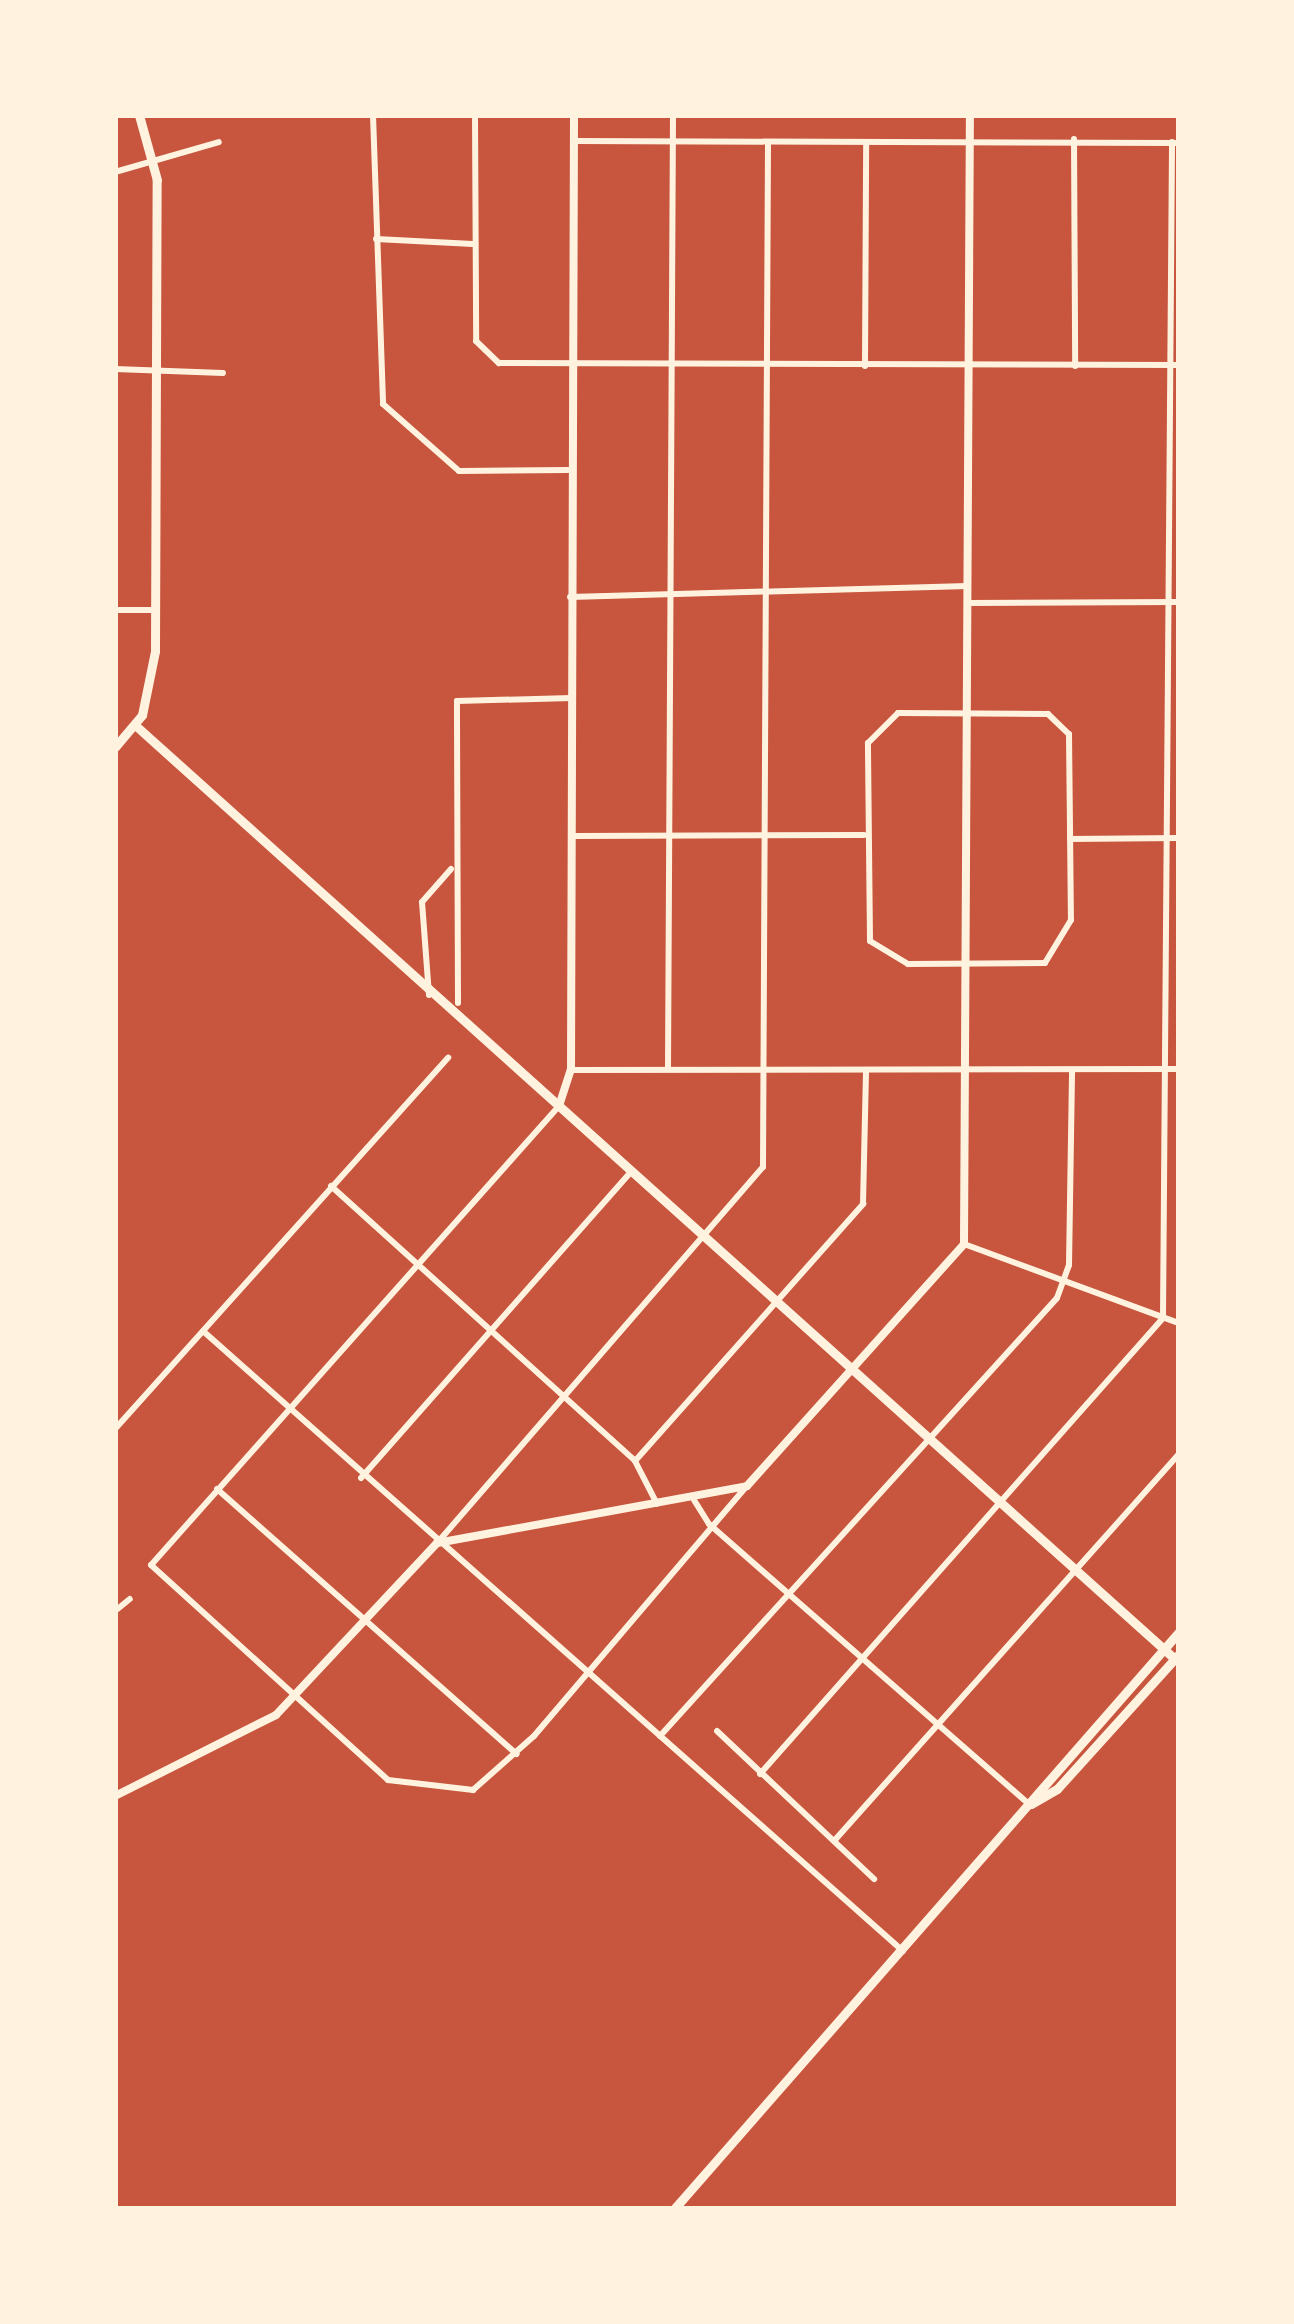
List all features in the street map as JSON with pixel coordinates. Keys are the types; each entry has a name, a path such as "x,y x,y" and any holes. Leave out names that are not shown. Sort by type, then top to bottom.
{"main road":[{"path":"115,747 135,726 152,679 156,610 155,161 140,115"},
{"path":"135,726 429,995 632,1171 774,1306 1164,1650 1177,1656 1057,1790 1030,1805"},
{"path":"674,2209 904,1952 1179,1632"}],"street":[{"path":"373,115 383,404 459,470 568,470"},
{"path":"475,115 473,244 481,348 499,363 1175,365"},
{"path":"574,115 568,470 571,1070 559,1106 151,1566 396,1784 473,1790 517,1754 709,1524 852,1374 964,1244 969,1072 970,115"},
{"path":"668,1069 667,363 673,115"},
{"path":"574,141 866,142 970,138 1176,142 1164,1318 760,1774"},
{"path":"1074,139 1075,366"},
{"path":"115,172 219,142"},
{"path":"115,1796 245,1737 296,1696 565,1399 764,1166 768,1070 768,142"},
{"path":"865,366 866,142"},
{"path":"376,239 473,244"},
{"path":"115,369 223,373"},
{"path":"570,597 769,588 968,586"},
{"path":"968,603 1174,602"},
{"path":"115,610 156,610"},
{"path":"458,1003 452,868 457,701 572,698"},
{"path":"898,712 969,714 1048,714 1069,734 1071,920 1060,950 1035,966 894,962 870,941 864,835 875,732 898,712"},
{"path":"572,836 864,835"},
{"path":"1070,839 1179,838"},
{"path":"429,995 422,902 452,868"},
{"path":"115,1429 448,1058"},
{"path":"571,1070 1179,1069"},
{"path":"660,1736 690,1707 1066,1282 1072,1070"},
{"path":"635,1461 863,1204 866,1072"},
{"path":"361,1478 632,1171"},
{"path":"332,1186 635,1461 657,1505"},
{"path":"964,1244 1179,1324"},
{"path":"203,1331 361,1478 904,1952"},
{"path":"834,1841 1179,1454"},
{"path":"437,1543 694,1500 747,1486"},
{"path":"218,1488 517,1754"},
{"path":"694,1500 709,1524 1030,1805"},
{"path":"115,1612 130,1598"},
{"path":"717,1731 874,1880"}]}
